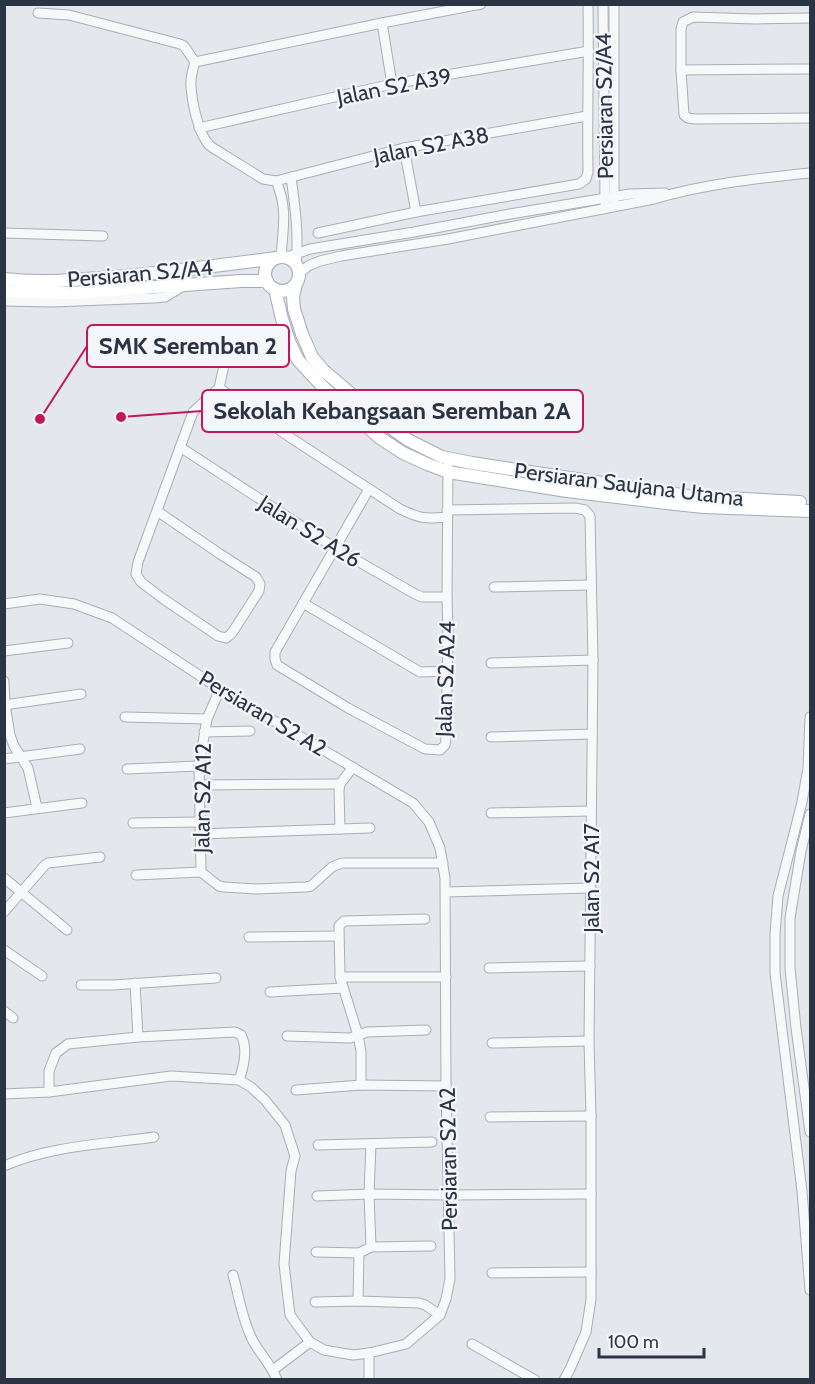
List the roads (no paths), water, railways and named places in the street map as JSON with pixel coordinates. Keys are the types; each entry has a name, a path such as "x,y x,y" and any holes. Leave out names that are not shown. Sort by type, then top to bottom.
{"main road":[{"path":"271,285 266,270 271,261 290,264"},
{"name":"Persiaran S2/A4","path":"4,279 49,281 290,264 286,290 271,285 241,281 71,297 4,291"},
{"name":"Persiaran Saujana Utama","path":"290,264 294,309 312,357 323,370 390,427 408,440 448,459 688,496 810,503"},
{"name":"Persiaran Saujana Utama","path":"271,285 289,341 298,360 323,387 381,438 403,453 448,472 675,504 810,511"}],"street":[{"path":"195,62 481,4"},
{"path":"318,233 416,212 579,184 586,179 588,172 588,4"},
{"name":"Persiaran S2/A4","path":"603,4 609,203"},
{"name":"Persiaran S2/A4","path":"609,203 614,177 614,4"},
{"path":"38,13 69,15 184,46 195,62 190,84 199,128 204,140 263,179 276,181 284,208 290,264"},
{"path":"810,18 693,17 683,22 681,29 684,115 688,118 810,118"},
{"path":"382,23 392,84"},
{"name":"Jalan S2 A39","path":"199,128 392,84 589,51"},
{"path":"681,70 810,69"},
{"name":"Jalan S2 A38","path":"276,181 404,148 587,116"},
{"path":"404,148 416,212"},
{"path":"290,264 310,249 510,214 654,199 770,177 810,173"},
{"path":"290,264 298,238 291,177"},
{"path":"614,177 630,194"},
{"path":"290,264 308,266 341,256 448,239 609,203 630,194 676,193"},
{"path":"4,233 103,236"},
{"path":"298,238 303,246 310,249"},
{"path":"4,301 71,297"},
{"path":"157,511 256,577 260,584 259,591 232,633 226,638 218,636 162,598 141,582 136,574 138,562 193,412 219,388 225,347"},
{"path":"219,388 400,509 426,519 447,513"},
{"name":"Jalan S2 A26","path":"180,447 335,548 415,594 422,597 447,597"},
{"name":"Jalan S2 A24","path":"303,603 275,652 277,665 348,708 426,749 440,750 445,745 446,738 448,459"},
{"path":"369,489 303,603 420,672 447,671"},
{"name":"Jalan S2 A17","path":"447,513 575,508 585,510 590,516 593,660 590,966 591,1299 586,1332 564,1380"},
{"path":"494,586 591,585"},
{"name":"Persiaran S2 A2","path":"4,604 40,599 74,604 112,618 220,689 413,803 429,822 440,848 446,892 446,1086 450,1279 440,1315"},
{"path":"4,651 68,643"},
{"path":"491,663 593,660"},
{"path":"4,681 10,735 28,768 37,808"},
{"name":"Jalan S2 A12","path":"220,689 207,719 199,766 201,872 219,886 257,889 311,886 332,867 342,863 443,863"},
{"path":"5,705 81,694"},
{"path":"125,717 207,719"},
{"path":"810,717 808,768 802,802 778,896 775,934 775,973 802,1191 810,1290"},
{"path":"204,732 250,731"},
{"path":"491,737 592,734"},
{"path":"4,759 80,748"},
{"path":"127,769 199,766"},
{"path":"340,829 340,784 353,767"},
{"path":"199,785 340,784"},
{"path":"4,813 82,803"},
{"path":"491,813 591,811"},
{"path":"810,813 806,852 790,918 790,968 810,1132"},
{"path":"133,823 200,822"},
{"path":"200,834 370,828"},
{"path":"790,850 806,852"},
{"path":"4,912 48,863 100,857"},
{"path":"136,875 201,872"},
{"path":"4,878 67,930"},
{"path":"446,892 591,888"},
{"path":"361,1085 358,1035 340,977 339,926 344,921 425,919"},
{"path":"249,937 338,936"},
{"path":"4,950 42,976"},
{"path":"489,968 590,966"},
{"path":"340,977 446,976"},
{"path":"81,985 216,978"},
{"path":"135,983 138,1037"},
{"path":"270,992 343,988"},
{"path":"4,1011 13,1018"},
{"path":"287,1036 350,1038 367,1032 426,1030"},
{"path":"49,1092 49,1071 56,1053 68,1044 138,1037 234,1032 241,1035 244,1041 244,1067 239,1080"},
{"path":"492,1043 590,1041"},
{"path":"4,1094 49,1092 171,1076 239,1080 251,1087 285,1125 295,1156 291,1171 284,1264 290,1315 310,1342 324,1350 353,1355 369,1353 406,1344 440,1315 419,1303 315,1302"},
{"path":"296,1090 361,1085 446,1086"},
{"path":"490,1117 591,1116"},
{"path":"4,1166 23,1158 66,1149 154,1137"},
{"path":"318,1145 432,1142"},
{"path":"371,1144 369,1194 371,1247"},
{"path":"317,1196 591,1194"},
{"path":"316,1252 359,1253 371,1247 431,1246"},
{"path":"357,1301 359,1253"},
{"path":"492,1273 591,1272"},
{"path":"233,1275 248,1331 275,1375 310,1342"},
{"path":"472,1344 535,1380"},
{"path":"369,1353 369,1380"}],"place":[{"name":"Sekolah Kebangsaan Seremban 2A","path":"121,417"},
{"name":"SMK Seremban 2","path":"40,419"}]}
